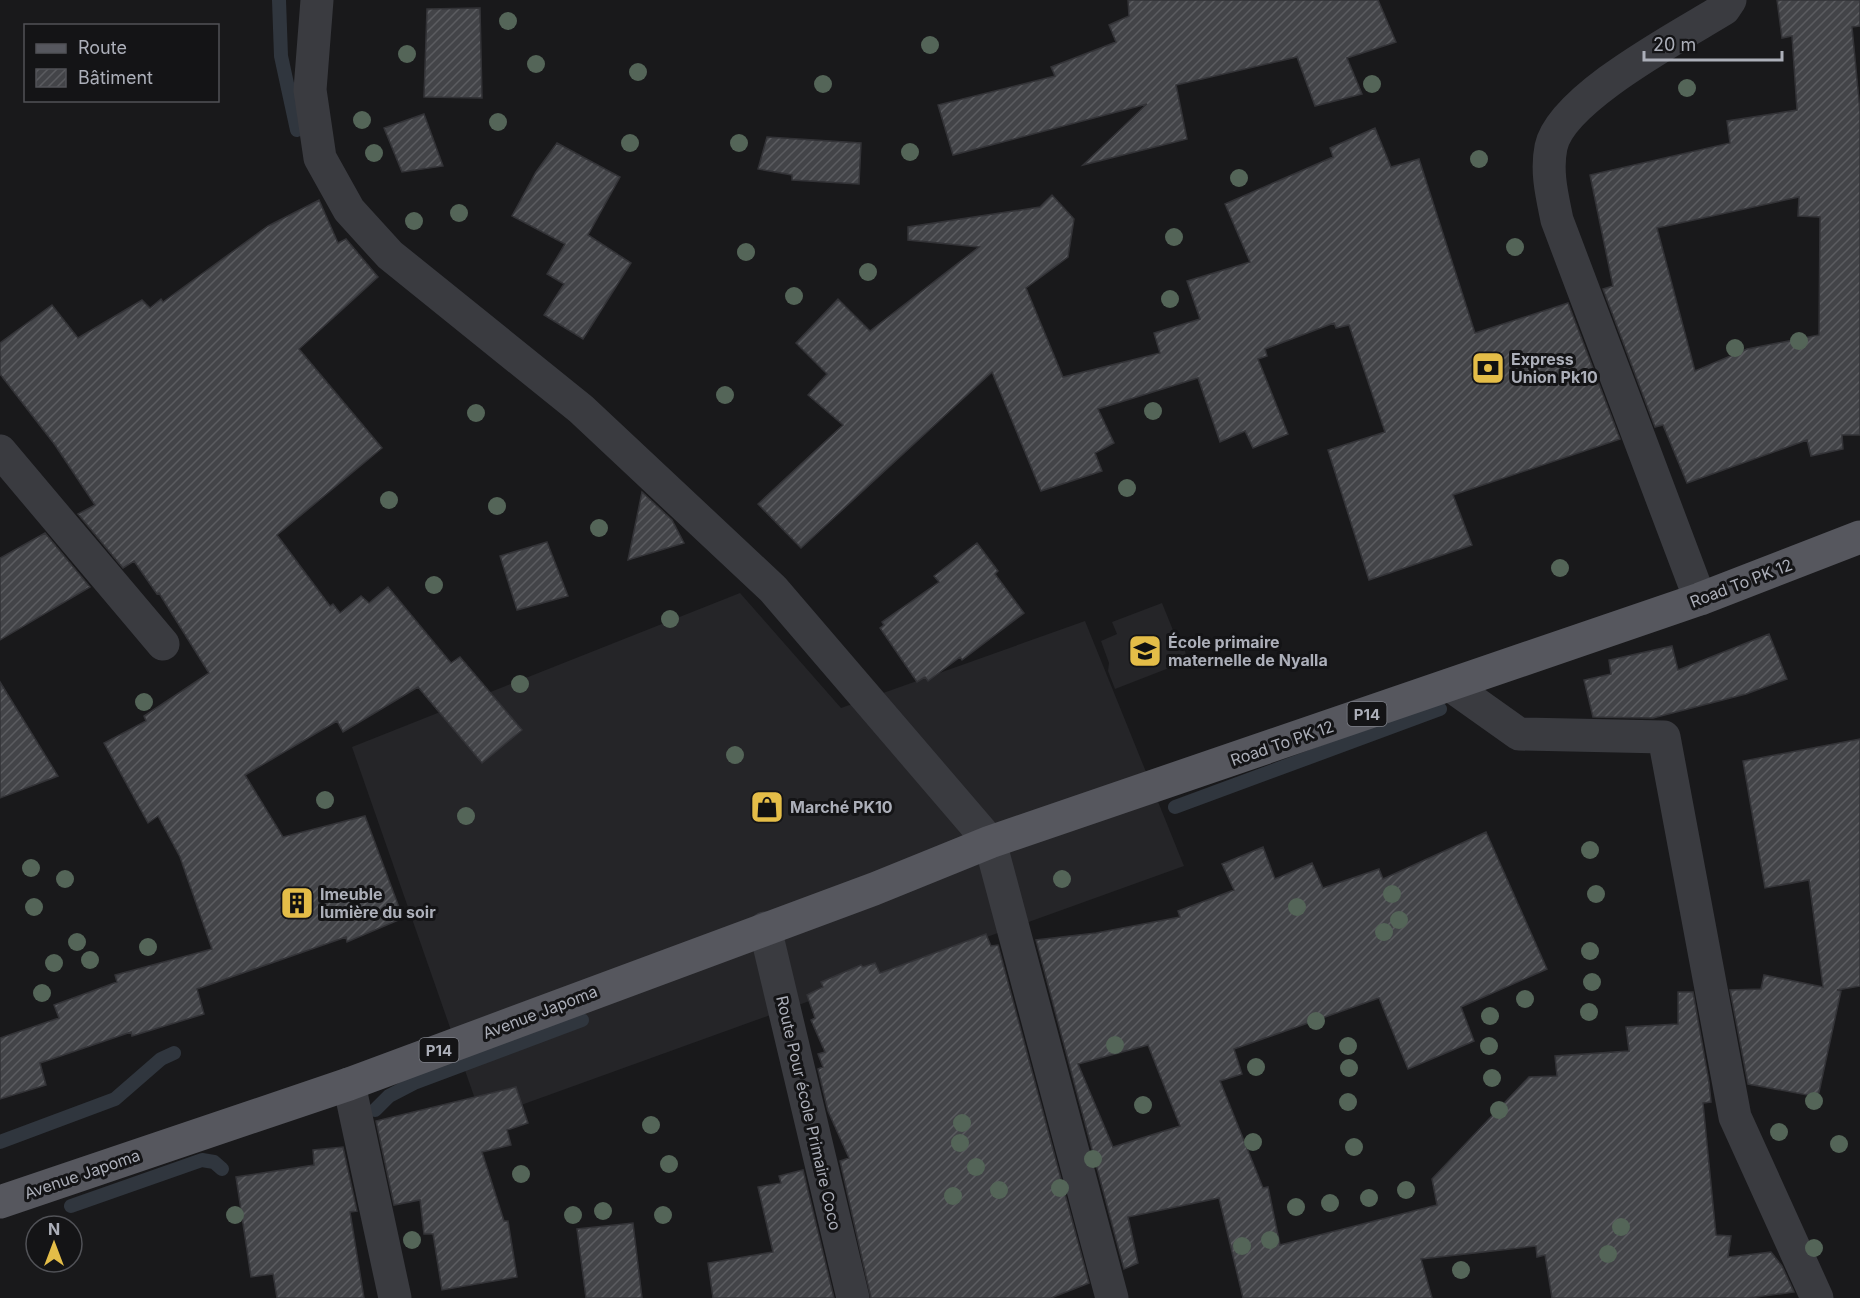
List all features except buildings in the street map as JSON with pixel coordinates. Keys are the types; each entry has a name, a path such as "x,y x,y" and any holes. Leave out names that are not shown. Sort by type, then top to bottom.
{"main road":[{"name":"Road To PK 12","path":"874,889 990,842 1700,599 1860,537"},
{"name":"Avenue Japoma","path":"0,1202 349,1084 874,889"}],"street":[{"path":"317,0 310,90 320,158 349,210 390,255 581,409 773,589 990,842 1112,1298"},
{"path":"1700,599 1557,220 1549,179 1551,145 1570,114 1617,75 1724,9 1730,0"},
{"path":"0,451 163,644"},
{"path":"1450,686 1519,734 1664,736 1735,1117 1817,1298"},
{"name":"Route Pour école Primaire Coco","path":"765,928 853,1298"},
{"path":"349,1084 395,1298"}],"shaded area":[{"name":"Marché PK10","path":"740,593 841,708 1085,621 1184,866 482,1119 352,747"},
{"name":"École primaire maternelle de Nyalla","path":"1162,603 1177,640 1183,640 1187,661 1115,689 1101,641 1117,634 1112,622"}],"waterway":[{"path":"279,0 281,56 297,130"},
{"path":"1175,807 1440,709"},
{"path":"375,1110 389,1096 414,1083 582,1020"},
{"path":"0,1142 115,1099 161,1059 174,1053"},
{"path":"71,1206 202,1160 214,1162 222,1169"}],"place":[{"name":"Express Union Pk10","path":"1488,368"},
{"name":"École primaire maternelle de Nyalla","path":"1145,651"},
{"name":"Marché PK10","path":"767,807"},
{"name":"Imeuble lumière du soir","path":"297,903"}]}
